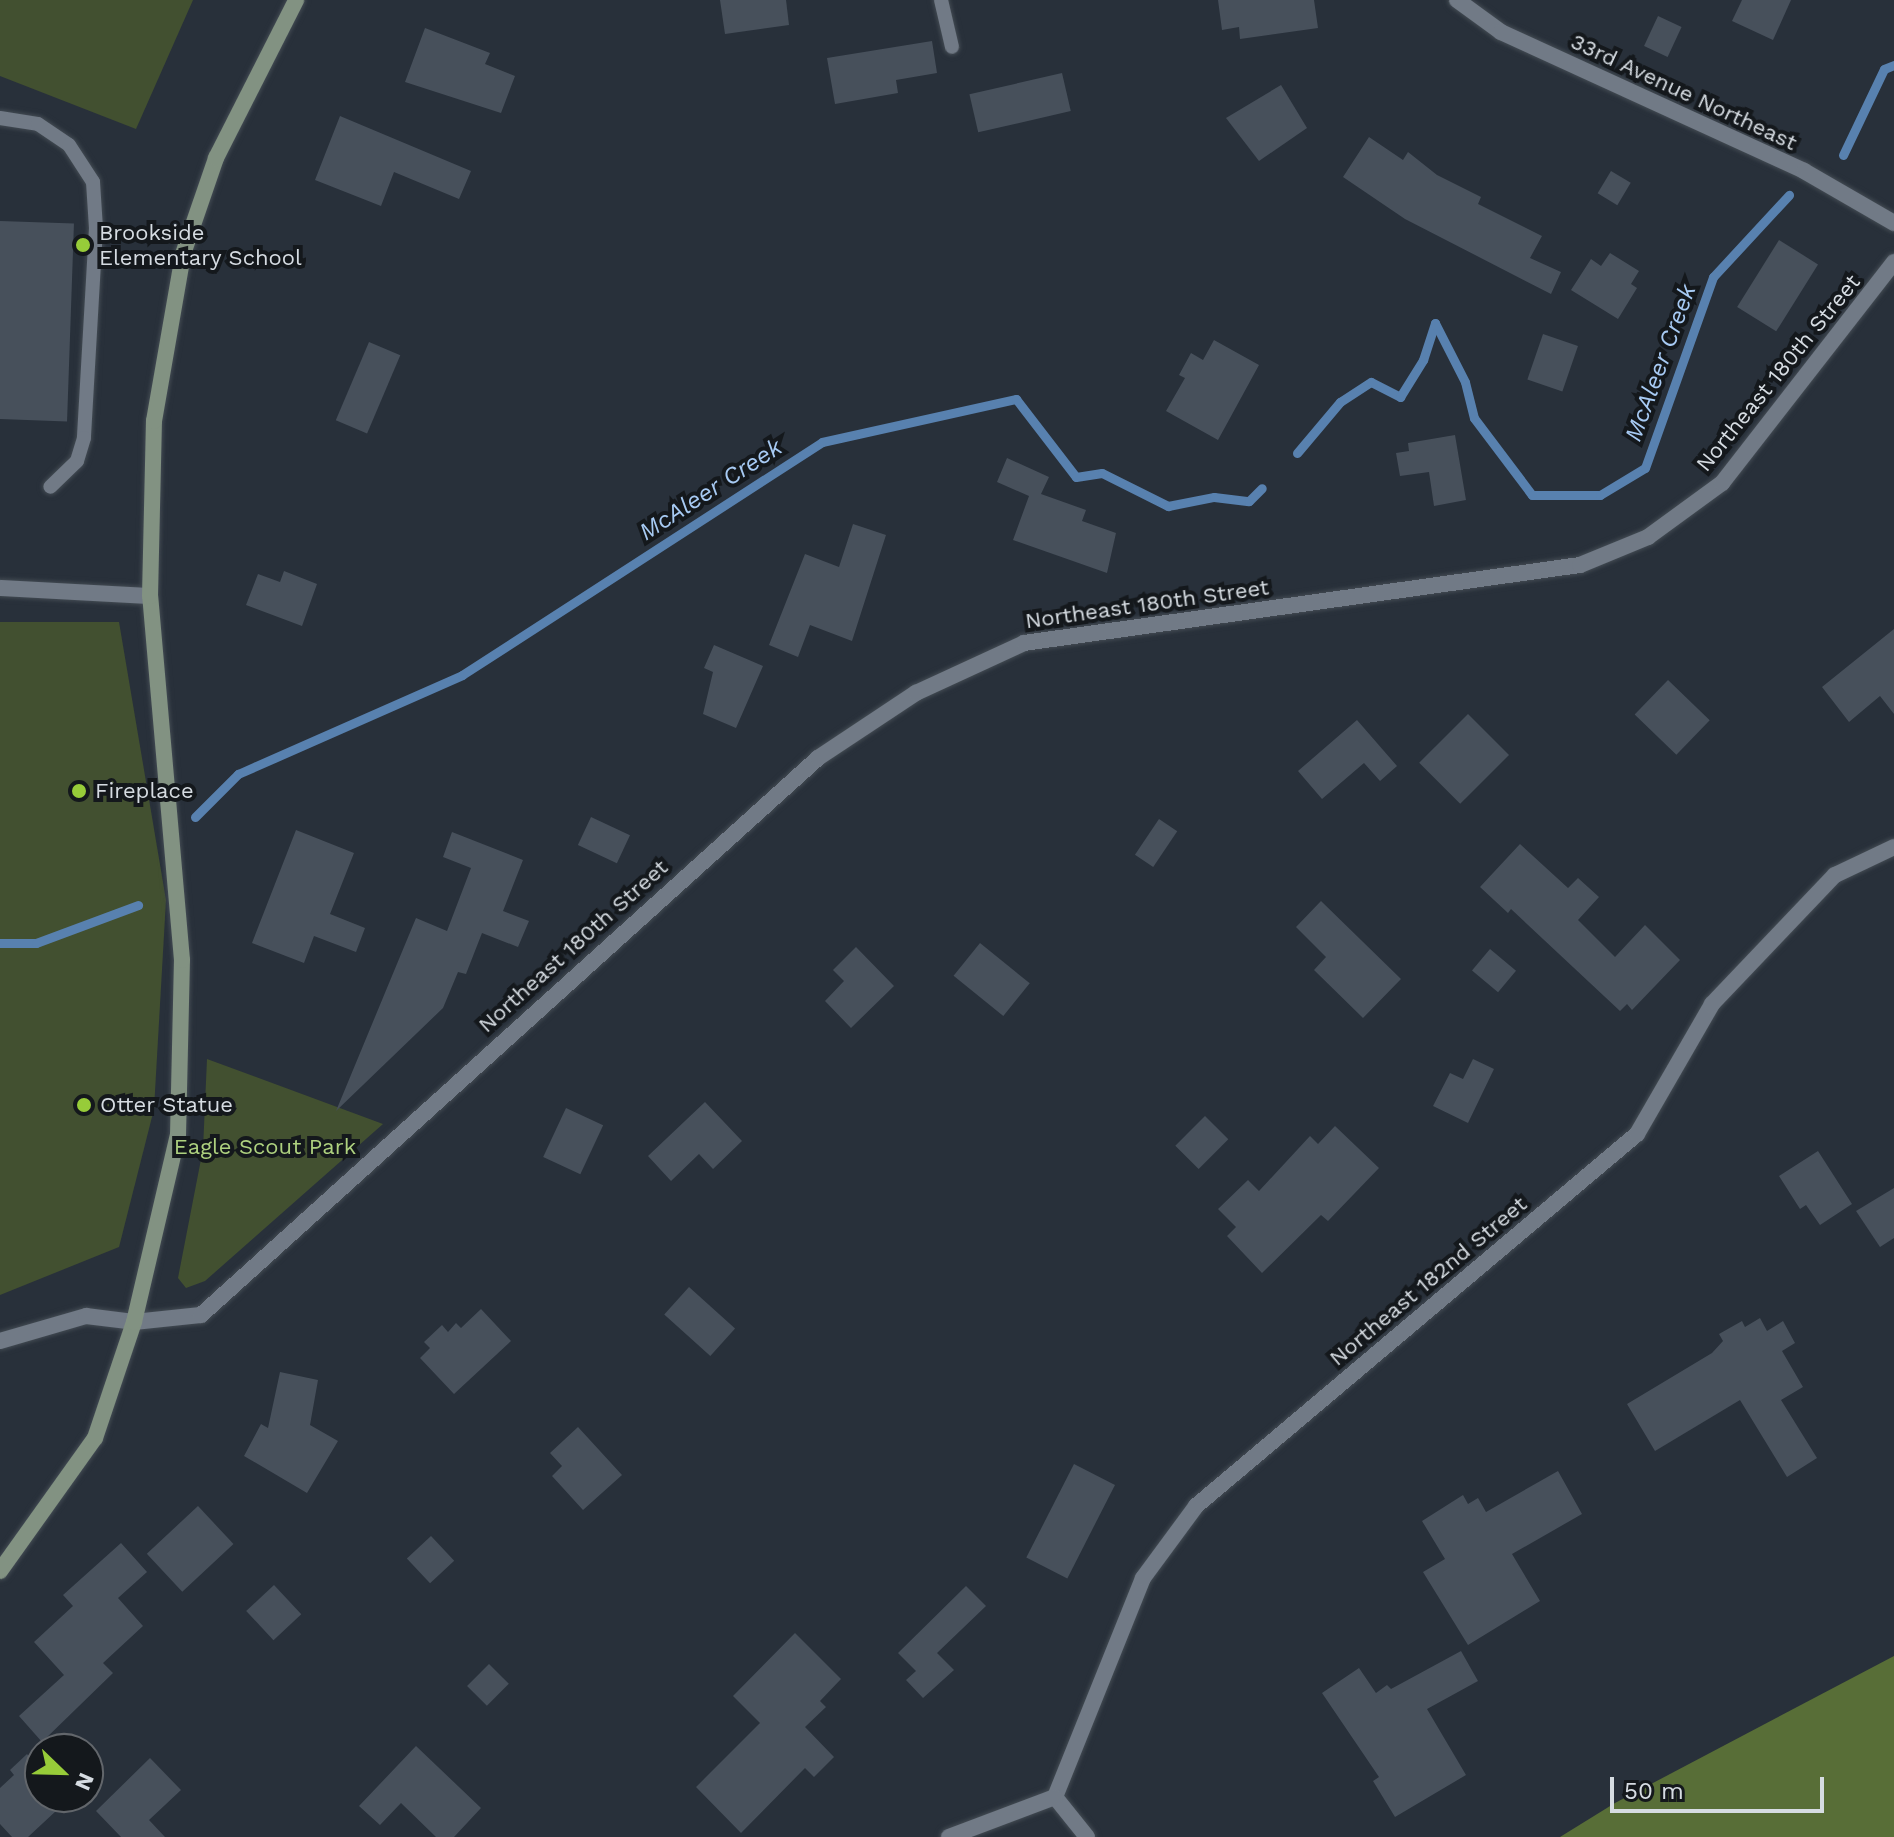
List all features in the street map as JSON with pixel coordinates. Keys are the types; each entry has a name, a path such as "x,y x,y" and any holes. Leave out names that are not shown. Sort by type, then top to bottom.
{"main road":[{"path":"0,1571 95,1438 134,1322 178,1135 182,960 150,596 154,421 183,254 216,158 296,0"}],"street":[{"name":"33rd Avenue Northeast","path":"1457,0 1501,32 1804,171 1894,223"},
{"name":"Northeast 180th Street","path":"0,1341 86,1316 134,1322 201,1315 818,758 916,693 1024,643 1580,565 1648,537 1722,483 1894,262"},
{"path":"0,588 150,596"},
{"name":"Northeast 182nd Street","path":"1055,1797 1143,1578 1196,1506 1637,1134 1712,1004 1835,875 1894,847"},
{"path":"949,1837 1055,1797 1087,1837"}],"lane":[{"path":"941,0 952,47"},
{"path":"0,118 38,124 69,145 93,182 96,228 84,438 77,461 50,487"}],"green space":[{"path":"0,0 193,0 136,129 0,76"},
{"path":"0,622 119,622 166,900 154,1109 119,1247 0,1295"},
{"name":"Eagle Scout Park","path":"207,1059 383,1124 205,1281 186,1288 178,1278 203,1149"},
{"path":"1894,1656 1894,1837 1560,1837 1615,1803"}],"building":[{"path":"720,0 786,0 789,25 725,34"},
{"path":"1218,0 1314,0 1318,28 1240,39 1239,27 1222,30"},
{"path":"1742,0 1791,0 1773,40 1732,21"},
{"path":"1658,16 1682,27 1668,57 1644,46"},
{"path":"425,28 490,53 485,64 515,76 501,113 405,82"},
{"path":"932,41 937,73 896,80 898,93 835,104 827,58"},
{"path":"1062,73 1071,111 978,132 969,94"},
{"path":"1281,85 1307,128 1259,161 1226,118"},
{"path":"340,116 471,171 459,199 394,172 381,206 315,180"},
{"path":"1369,137 1403,160 1408,152 1437,175 1481,197 1478,204 1542,236 1530,258 1561,272 1551,294 1405,219 1343,177"},
{"path":"1611,171 1631,183 1617,205 1598,193"},
{"path":"0,221 74,224 67,421 0,419"},
{"path":"1779,240 1818,264 1776,331 1737,307"},
{"path":"1610,253 1639,271 1631,284 1637,288 1618,319 1571,290 1591,259 1601,266"},
{"path":"1543,334 1578,346 1562,391 1527,379"},
{"path":"1214,340 1259,365 1218,440 1166,411 1185,378 1179,375 1191,353 1203,360"},
{"path":"369,342 400,355 367,434 336,420"},
{"path":"1455,435 1466,500 1434,506 1429,472 1400,476 1396,453 1409,451 1408,443"},
{"path":"1007,458 1049,477 1041,494 1086,510 1082,521 1116,533 1107,573 1013,540 1029,496 997,482"},
{"path":"853,524 886,535 852,641 810,625 798,657 769,645 805,554 839,567"},
{"path":"284,571 317,584 302,626 246,605 258,574 280,582"},
{"path":"1894,629 1894,714 1880,696 1849,722 1822,687"},
{"path":"714,645 763,666 736,728 703,714 713,672 704,668"},
{"path":"1668,680 1710,720 1676,755 1635,715"},
{"path":"1468,714 1509,755 1460,804 1419,763"},
{"path":"1357,720 1397,766 1380,781 1364,763 1322,799 1298,771"},
{"path":"591,817 630,835 617,863 578,845"},
{"path":"1159,819 1177,831 1153,867 1135,855"},
{"path":"296,830 354,853 330,914 365,928 356,952 314,936 304,963 252,943"},
{"path":"452,832 523,860 503,911 529,921 518,947 482,933 466,974 458,972 443,1008 336,1111 416,918 447,931 471,868 443,857"},
{"path":"1520,844 1568,888 1578,878 1599,897 1578,920 1615,957 1645,925 1680,960 1632,1010 1627,1004 1620,1011 1511,909 1508,913 1480,887"},
{"path":"1321,901 1401,979 1363,1018 1314,970 1326,957 1296,927"},
{"path":"980,943 1030,983 1003,1016 954,976"},
{"path":"856,947 894,986 851,1028 825,1001 844,981 833,970"},
{"path":"1490,949 1516,971 1498,992 1472,970"},
{"path":"1473,1059 1494,1069 1468,1123 1433,1106 1450,1073 1463,1079"},
{"path":"705,1102 742,1141 713,1169 699,1154 671,1181 648,1156"},
{"path":"566,1108 603,1125 580,1174 543,1157"},
{"path":"1205,1116 1228,1139 1199,1169 1175,1146"},
{"path":"1335,1126 1379,1168 1328,1221 1321,1215 1262,1273 1227,1236 1236,1227 1218,1209 1248,1180 1259,1191 1310,1136 1318,1144"},
{"path":"1818,1151 1852,1204 1820,1225 1806,1205 1800,1209 1779,1176"},
{"path":"1894,1188 1894,1238 1880,1247 1856,1211"},
{"path":"689,1287 735,1328 710,1356 664,1314"},
{"path":"481,1309 511,1341 454,1394 420,1358 430,1348 424,1342 442,1325 448,1332 456,1323 461,1328"},
{"path":"1760,1318 1767,1331 1783,1321 1795,1343 1782,1351 1803,1387 1781,1400 1817,1458 1787,1477 1740,1400 1655,1451 1627,1404 1712,1353 1723,1341 1719,1334 1742,1321 1745,1327"},
{"path":"280,1372 318,1380 310,1425 338,1441 307,1493 244,1456 261,1424 268,1428"},
{"path":"578,1427 622,1475 583,1510 552,1476 562,1466 550,1453"},
{"path":"1074,1464 1115,1485 1067,1578 1026,1558"},
{"path":"1558,1471 1582,1514 1512,1554 1540,1601 1468,1645 1423,1572 1445,1559 1422,1521 1463,1495 1468,1504 1478,1498 1486,1512"},
{"path":"198,1506 233,1544 182,1592 147,1554"},
{"path":"431,1536 454,1561 430,1583 407,1559"},
{"path":"121,1543 147,1572 118,1598 143,1626 103,1663 113,1673 51,1733 34,1733 19,1716 64,1675 34,1642 73,1606 63,1595"},
{"path":"274,1585 301,1614 273,1640 246,1611"},
{"path":"966,1586 986,1606 937,1653 954,1670 923,1698 906,1680 916,1671 898,1653"},
{"path":"795,1633 841,1679 820,1701 826,1707 805,1727 834,1757 814,1777 805,1768 741,1833 696,1787 760,1723 733,1696"},
{"path":"1461,1651 1478,1681 1427,1709 1466,1775 1395,1817 1373,1781 1379,1777 1322,1693 1359,1668 1376,1693 1387,1685 1391,1689"},
{"path":"489,1664 509,1684 487,1706 467,1686"},
{"path":"416,1746 481,1808 454,1837 436,1837 401,1803 380,1825 359,1806"},
{"path":"24,1757 24,1813 54,1813 28,1837 12,1837 0,1824 0,1788 14,1775 10,1770"},
{"path":"150,1758 181,1790 149,1820 165,1837 121,1837 98,1813 104,1813 104,1803"}],"waterway":[{"name":"McAleer Creek","path":"1843,155 1884,69 1894,65"},
{"name":"McAleer Creek","path":"1297,453 1340,402 1371,382 1400,397 1423,360 1435,323 1465,382 1474,418 1532,495 1600,495 1645,468 1713,277 1789,195"},
{"name":"McAleer Creek","path":"195,817 238,774 462,675 822,442 1016,399 1076,477 1102,473 1168,506 1214,497 1249,501 1262,488"},
{"name":"McAleer Creek","path":"0,943 36,943 138,905"}],"place":[{"name":"Brookside Elementary School","path":"83,245"},
{"name":"Fireplace","path":"79,791"},
{"name":"Otter Statue","path":"84,1105"}]}
